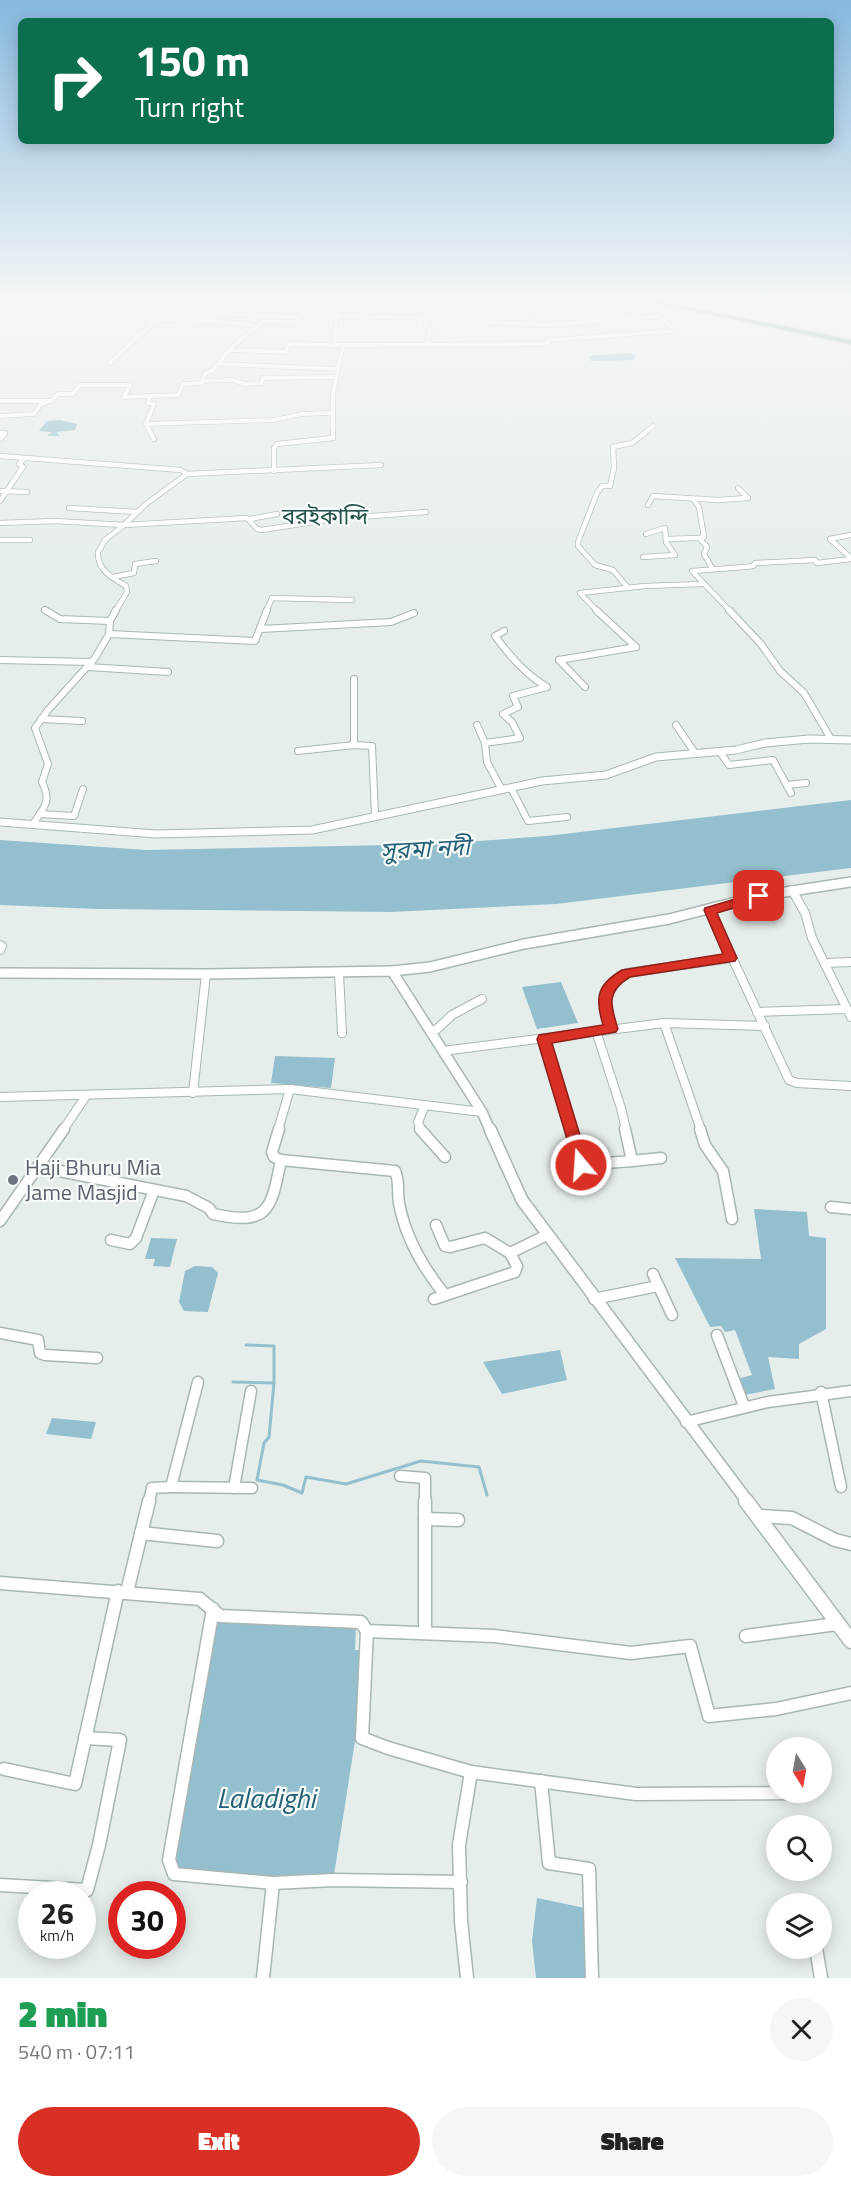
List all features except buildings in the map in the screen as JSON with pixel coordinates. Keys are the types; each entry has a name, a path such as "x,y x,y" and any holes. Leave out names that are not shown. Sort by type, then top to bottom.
{"street":[{"path":"0,418 34,414 40,405 51,401 58,394 73,394 78,387"},
{"path":"129,387 124,397 178,394 181,387"},
{"path":"273,471 274,448 278,444 333,438 332,413 335,387"},
{"path":"150,396 148,403 154,404 146,424 154,440"},
{"path":"0,401 51,401"},
{"path":"146,424 274,420 302,414 332,413"},
{"path":"628,588 613,570 595,565 578,546 578,542 597,493 602,486 610,486 613,481 613,447 632,443 653,426"},
{"path":"0,433 5,433 0,439"},
{"path":"0,456 181,470 187,474"},
{"path":"0,501 3,491 22,467 19,464 24,459"},
{"path":"33,824 46,805 48,794 42,782 48,764 35,728 90,665 109,634 110,621 127,592 126,586 103,568 97,555 98,548 137,512 187,474 381,465"},
{"path":"648,505 653,496 693,499 748,498 738,488"},
{"path":"3,491 27,492"},
{"path":"666,539 704,537 702,511 700,505 693,499"},
{"path":"69,508 137,512"},
{"path":"250,519 257,529 262,530 333,519 426,512"},
{"path":"0,523 55,521 124,525 250,519 277,514"},
{"path":"643,557 675,555 666,539 665,528 646,534"},
{"path":"851,535 830,539 851,559"},
{"path":"699,538 707,547 704,554 712,568"},
{"path":"0,540 30,540"},
{"path":"831,739 804,693 780,671 761,644 692,571 747,567 755,563 815,560 818,563 851,559"},
{"path":"113,577 134,573 135,564 156,561"},
{"path":"585,687 559,660 636,647 580,593 702,584"},
{"path":"109,634 252,641 256,640 272,597 352,600"},
{"path":"44,610 60,619 110,621"},
{"path":"261,629 392,622 397,621 399,617 414,614"},
{"path":"485,743 520,738 512,722 503,714 518,707 513,696 547,687 533,680 507,653 495,636 504,631"},
{"path":"0,660 168,672"},
{"path":"354,679 354,745"},
{"path":"41,719 82,721"},
{"path":"676,725 695,753"},
{"path":"477,726 485,743 484,752 491,771 528,821 567,817"},
{"path":"0,822 156,834 312,830 542,781 593,778 615,773 648,759 720,752 765,743 850,740"},
{"path":"298,751 354,745 372,746 375,815"},
{"path":"720,752 729,765 773,760 791,793"},
{"path":"787,785 806,783"},
{"path":"40,814 74,816 83,789"},
{"path":"0,973 339,973 430,967 524,944 710,910 759,896 851,882"},
{"path":"792,890 805,913 812,938 851,1017"},
{"path":"710,910 789,1080 796,1083 851,1086"},
{"path":"0,945 2,946 0,950"},
{"path":"611,1029 603,1004 604,997 617,979 627,973 731,958"},
{"path":"826,963 851,962"},
{"path":"392,971 482,1112 522,1200 686,1422 760,1516 851,1641"},
{"path":"339,973 342,1033"},
{"path":"193,1093 206,974"},
{"path":"430,1032 442,1028 450,1016 482,999"},
{"path":"757,1012 847,1009"},
{"path":"443,1051 664,1023 765,1026"},
{"path":"664,1023 705,1145 723,1171 732,1219"},
{"path":"596,1031 621,1108 632,1161"},
{"path":"544,1039 581,1165 661,1158"},
{"path":"290,1089 272,1152 274,1157 281,1160 395,1171 399,1177 399,1205 410,1233 428,1276 445,1295"},
{"path":"0,1097 290,1089 482,1112"},
{"path":"0,1221 86,1096"},
{"path":"425,1105 418,1122 420,1129 445,1157"},
{"path":"39,1167 186,1196 209,1208 213,1214 244,1218 267,1211 272,1204 281,1160"},
{"path":"111,1240 130,1244 136,1238 154,1190"},
{"path":"831,1207 851,1209"},
{"path":"436,1225 444,1246 450,1247 485,1238 490,1239 501,1251 510,1253 547,1235"},
{"path":"434,1299 515,1272 517,1266 510,1253"},
{"path":"653,1274 672,1315"},
{"path":"594,1299 658,1286"},
{"path":"0,1333 38,1340 40,1353 45,1355 97,1358"},
{"path":"717,1335 744,1406"},
{"path":"171,1487 198,1382"},
{"path":"234,1488 251,1391"},
{"path":"686,1422 744,1406 821,1392 851,1391"},
{"path":"821,1392 841,1487"},
{"path":"400,1476 425,1478 425,1632"},
{"path":"4,1769 75,1784 122,1591 141,1533 152,1488 252,1488"},
{"path":"760,1516 792,1518 836,1540 851,1544"},
{"path":"425,1520 458,1520"},
{"path":"141,1533 217,1541"},
{"path":"0,1583 200,1599 220,1616 361,1622 367,1631 362,1738 388,1749 471,1772 636,1794 766,1793"},
{"path":"213,1609 169,1860 174,1874 273,1883 334,1880 461,1882"},
{"path":"746,1636 837,1624"},
{"path":"367,1631 494,1636 631,1653 690,1646 710,1716 776,1709 851,1693"},
{"path":"0,1885 87,1890 99,1845 120,1740 85,1738"},
{"path":"467,1978 461,1921 459,1845 471,1772"},
{"path":"541,1781 549,1863 589,1869 592,1978"},
{"path":"263,1978 273,1883"},
{"path":"818,1959 821,1978"}],"water":[{"path":"60,420 77,424 75,430 56,432 60,436 47,436 52,432 39,431 47,421"},
{"name":"সুরমা নদী","path":"851,800 851,868 556,904 390,912 98,909 0,905 0,840 146,850 437,844 547,836"},
{"path":"561,982 578,1023 537,1029 522,987"},
{"path":"275,1056 335,1058 331,1088 271,1083"},
{"path":"754,1209 807,1212 809,1236 826,1238 826,1329 799,1344 799,1359 768,1357 775,1389 744,1395 737,1379 752,1375 735,1330 725,1332 721,1326 710,1327 675,1258 761,1259"},
{"path":"151,1238 177,1239 170,1267 153,1266 155,1259 145,1259"},
{"path":"195,1266 212,1267 218,1273 208,1312 184,1311 179,1302 185,1271"},
{"path":"560,1350 567,1380 502,1394 483,1362"},
{"path":"52,1418 96,1422 91,1439 46,1434"},
{"name":"Laladighi","path":"217,1622 356,1627 355,1650 361,1650 355,1741 334,1875 272,1878 179,1869 173,1858"},
{"path":"537,1898 585,1908 586,1978 536,1978 532,1941"}],"waterway":[{"path":"246,1345 274,1346 274,1383"},
{"path":"233,1382 274,1383"},
{"path":"274,1383 269,1437 264,1443 257,1480 283,1485 302,1493 306,1477 346,1484 421,1461 479,1467 487,1495"}],"place":[{"name":"Haji Bhuru Mia Jame Masjid","path":"13,1180"}],"district":[{"name":"বরইকান্দি","path":"325,516"}],"route":[{"path":"581,1165 544,1039 611,1029 603,1004 604,997 617,979 627,973 731,958 710,910 759,896"}]}
